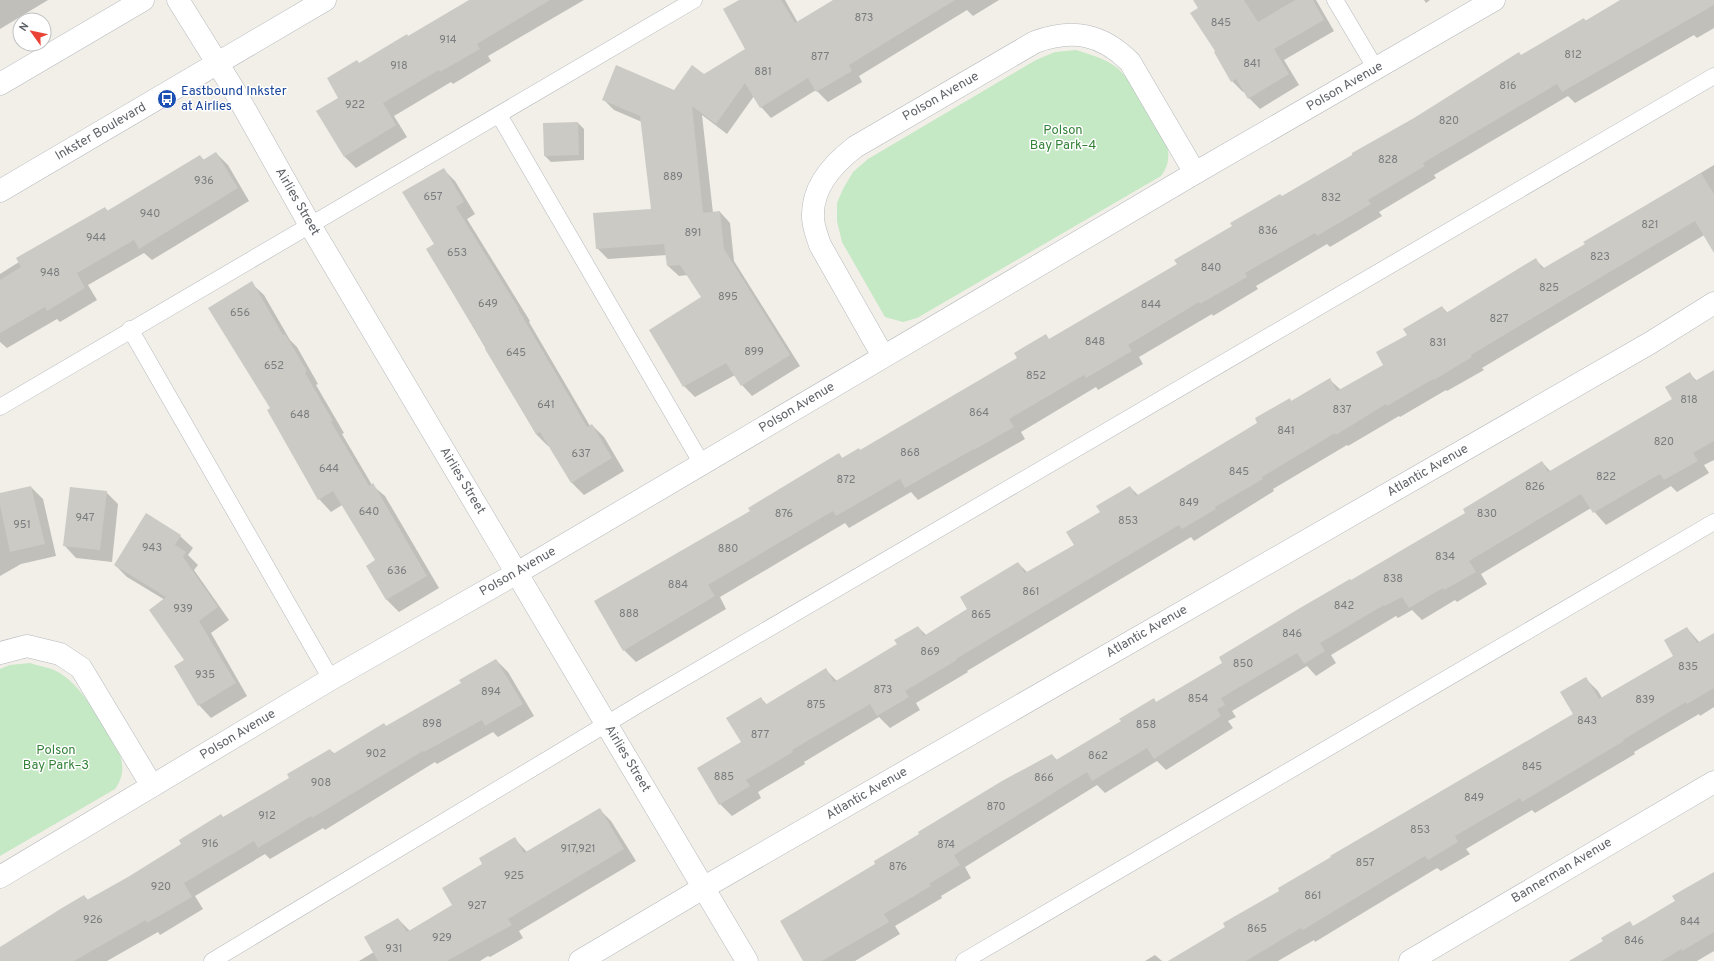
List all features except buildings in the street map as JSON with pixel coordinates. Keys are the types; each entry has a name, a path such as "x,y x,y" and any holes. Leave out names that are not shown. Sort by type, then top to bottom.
{"street":[{"path":"0,84 143,0"},
{"name":"Airlies Street","path":"178,0 218,64 310,225 747,961"},
{"name":"Inkster Boulevard","path":"0,191 325,0"},
{"name":"Polson Avenue","path":"0,877 331,679 517,574 883,356 1494,0"},
{"name":"Polson Avenue","path":"883,356 820,245 814,227 812,214 820,185 830,170 841,158 861,143 1035,42 1051,36 1065,34 1084,35 1108,44 1119,51 1130,62 1195,173"},
{"name":"Atlantic Avenue","path":"580,961 703,888 1636,351 1714,303"},
{"path":"0,653 27,646 60,654 81,668 152,786"},
{"name":"Bannerman Avenue","path":"1410,961 1714,782"}],"lane":[{"path":"0,407 130,329 694,0"},
{"path":"1335,0 1376,69"},
{"path":"212,961 606,724 1714,76"},
{"path":"498,115 702,464"},
{"path":"130,329 331,679"},
{"path":"964,961 1714,522"}],"green space":[{"name":"Polson Bay Park–4","path":"1076,50 1102,59 1111,64 1116,67 1129,81 1166,142 1168,160 1164,172 1161,176 917,318 903,322 885,317 842,242 837,221 837,203 853,172 868,159 1036,60 1055,52"},
{"name":"Polson Bay Park–3","path":"30,663 54,670 65,676 83,695 92,707 120,755 122,772 120,781 115,789 0,856 0,669 10,665"}],"place":[{"name":"Eastbound Inkster at Airlies","path":"167,99"}]}
